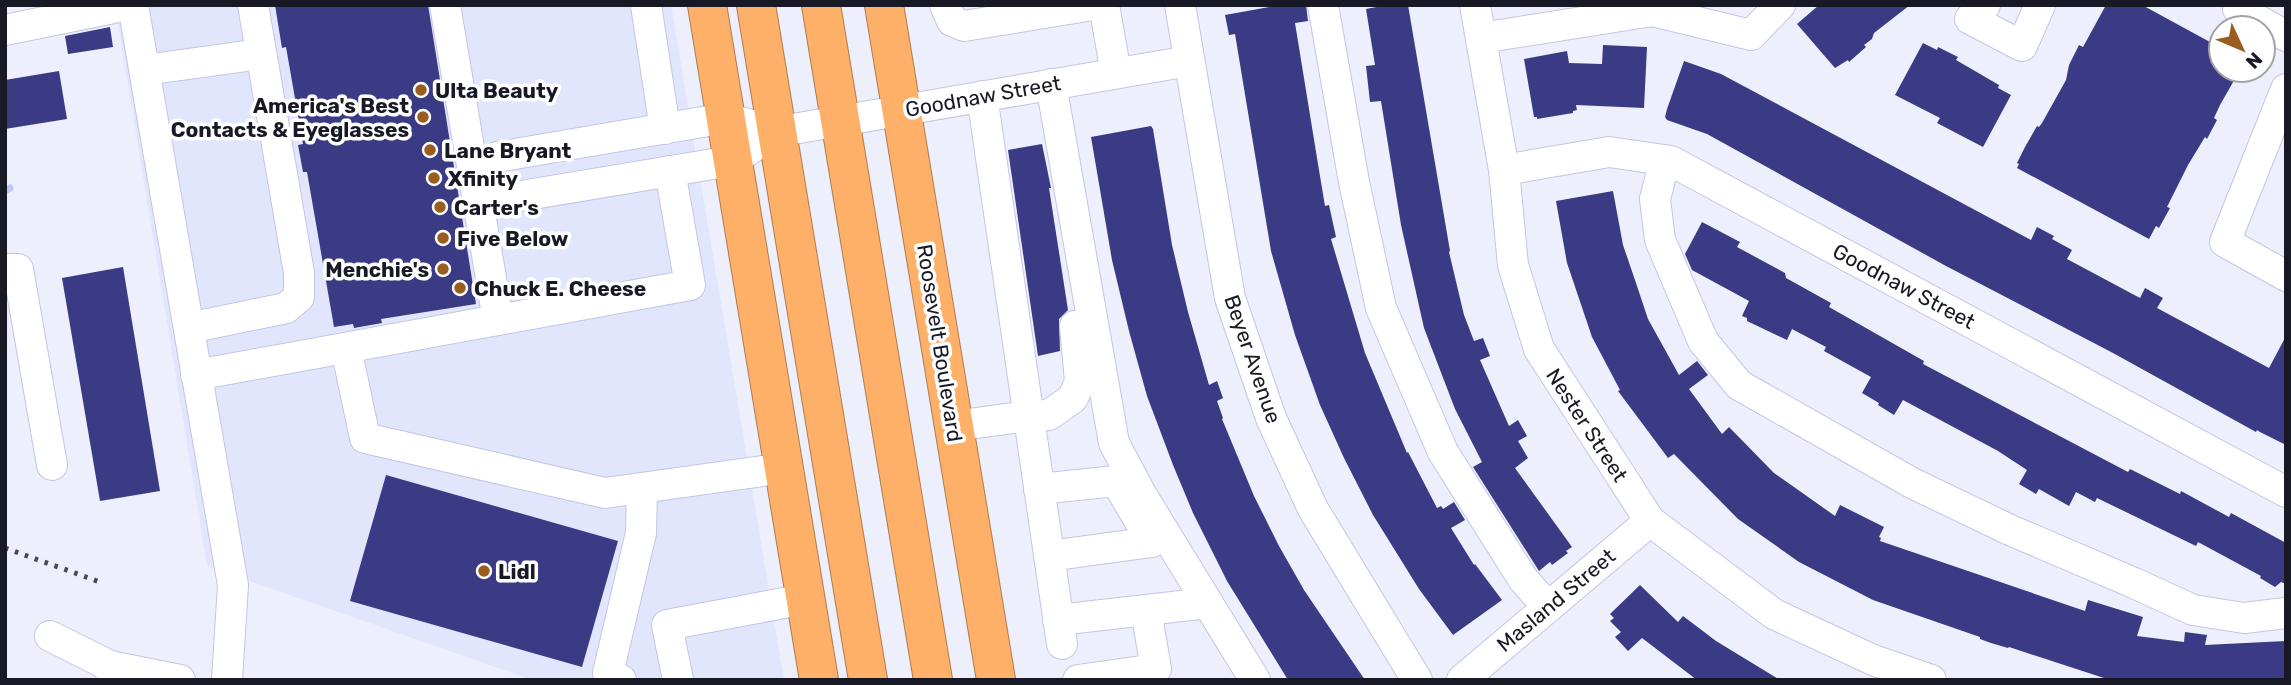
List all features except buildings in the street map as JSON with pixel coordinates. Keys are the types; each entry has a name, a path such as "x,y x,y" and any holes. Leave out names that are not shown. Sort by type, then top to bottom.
{"highway":[{"path":"707,5 819,680"},
{"path":"756,5 868,680"},
{"path":"821,5 933,680"},
{"name":"Roosevelt Boulevard","path":"884,5 996,680"}],"street":[{"path":"5,30 128,5"},
{"path":"133,5 233,585 227,680"},
{"path":"189,328 286,308 299,296 299,273 253,5"},
{"path":"445,5 498,320"},
{"path":"646,5 665,129"},
{"path":"944,5 952,20 964,26 1093,5"},
{"path":"1104,5 1116,73"},
{"name":"Beyer Avenue","path":"1180,5 1230,298 1271,418 1313,509 1417,680"},
{"path":"1323,5 1354,182 1381,308 1443,452 1523,579 1548,607"},
{"name":"Nester Street","path":"1475,5 1504,170 1513,265 1539,349 1650,521 1774,614 1873,660 1931,680"},
{"path":"1481,38 1652,11 1751,35 1780,5"},
{"path":"1985,5 1970,19 2022,46 2040,5"},
{"path":"2236,7 2286,36"},
{"path":"145,71 261,54"},
{"name":"Goodnaw Street","path":"732,161 776,132 1189,61"},
{"path":"954,426 1049,415 1073,398 1080,381 1053,177 1046,85"},
{"path":"1046,85 1114,443 1141,494 1255,680"},
{"path":"2286,89 2225,242 2286,276"},
{"path":"982,96 1060,632 1146,610 1208,603"},
{"path":"476,182 497,157 726,118"},
{"name":"Goodnaw Street","path":"726,118 776,132"},
{"name":"Goodnaw Street","path":"1504,170 1609,152 1671,160 2286,492"},
{"path":"1665,160 1655,199 1660,240 1703,341 1739,385 1912,483 2010,530 2193,610 2244,618 2286,613"},
{"path":"476,182 503,199 732,161"},
{"path":"196,375 691,285 670,171"},
{"path":"12,269 52,465"},
{"path":"346,348 365,438 606,494 784,468"},
{"path":"1039,489 1116,481 1152,542 1049,556"},
{"path":"621,680 608,673 641,533 642,489"},
{"name":"Masland Street","path":"1462,680 1650,521"},
{"path":"678,680 667,625 805,599"},
{"path":"1078,680 1156,669 1146,610"},
{"path":"50,636 111,673 180,680"}],"shaded area":[{"path":"115,5 671,5 784,680 532,680 207,566"}],"waterway":[{"path":"5,191 10,188"}],"railway":[{"path":"5,548 100,582"}],"place":[{"name":"Ulta Beauty","path":"421,90"},
{"name":"America's Best Contacts & Eyeglasses","path":"423,117"},
{"name":"Lane Bryant","path":"430,150"},
{"name":"Xfinity","path":"434,178"},
{"name":"Carter's","path":"440,207"},
{"name":"Five Below","path":"443,238"},
{"name":"Menchie's","path":"443,269"},
{"name":"Chuck E. Cheese","path":"460,288"},
{"name":"Lidl","path":"484,571"}]}
